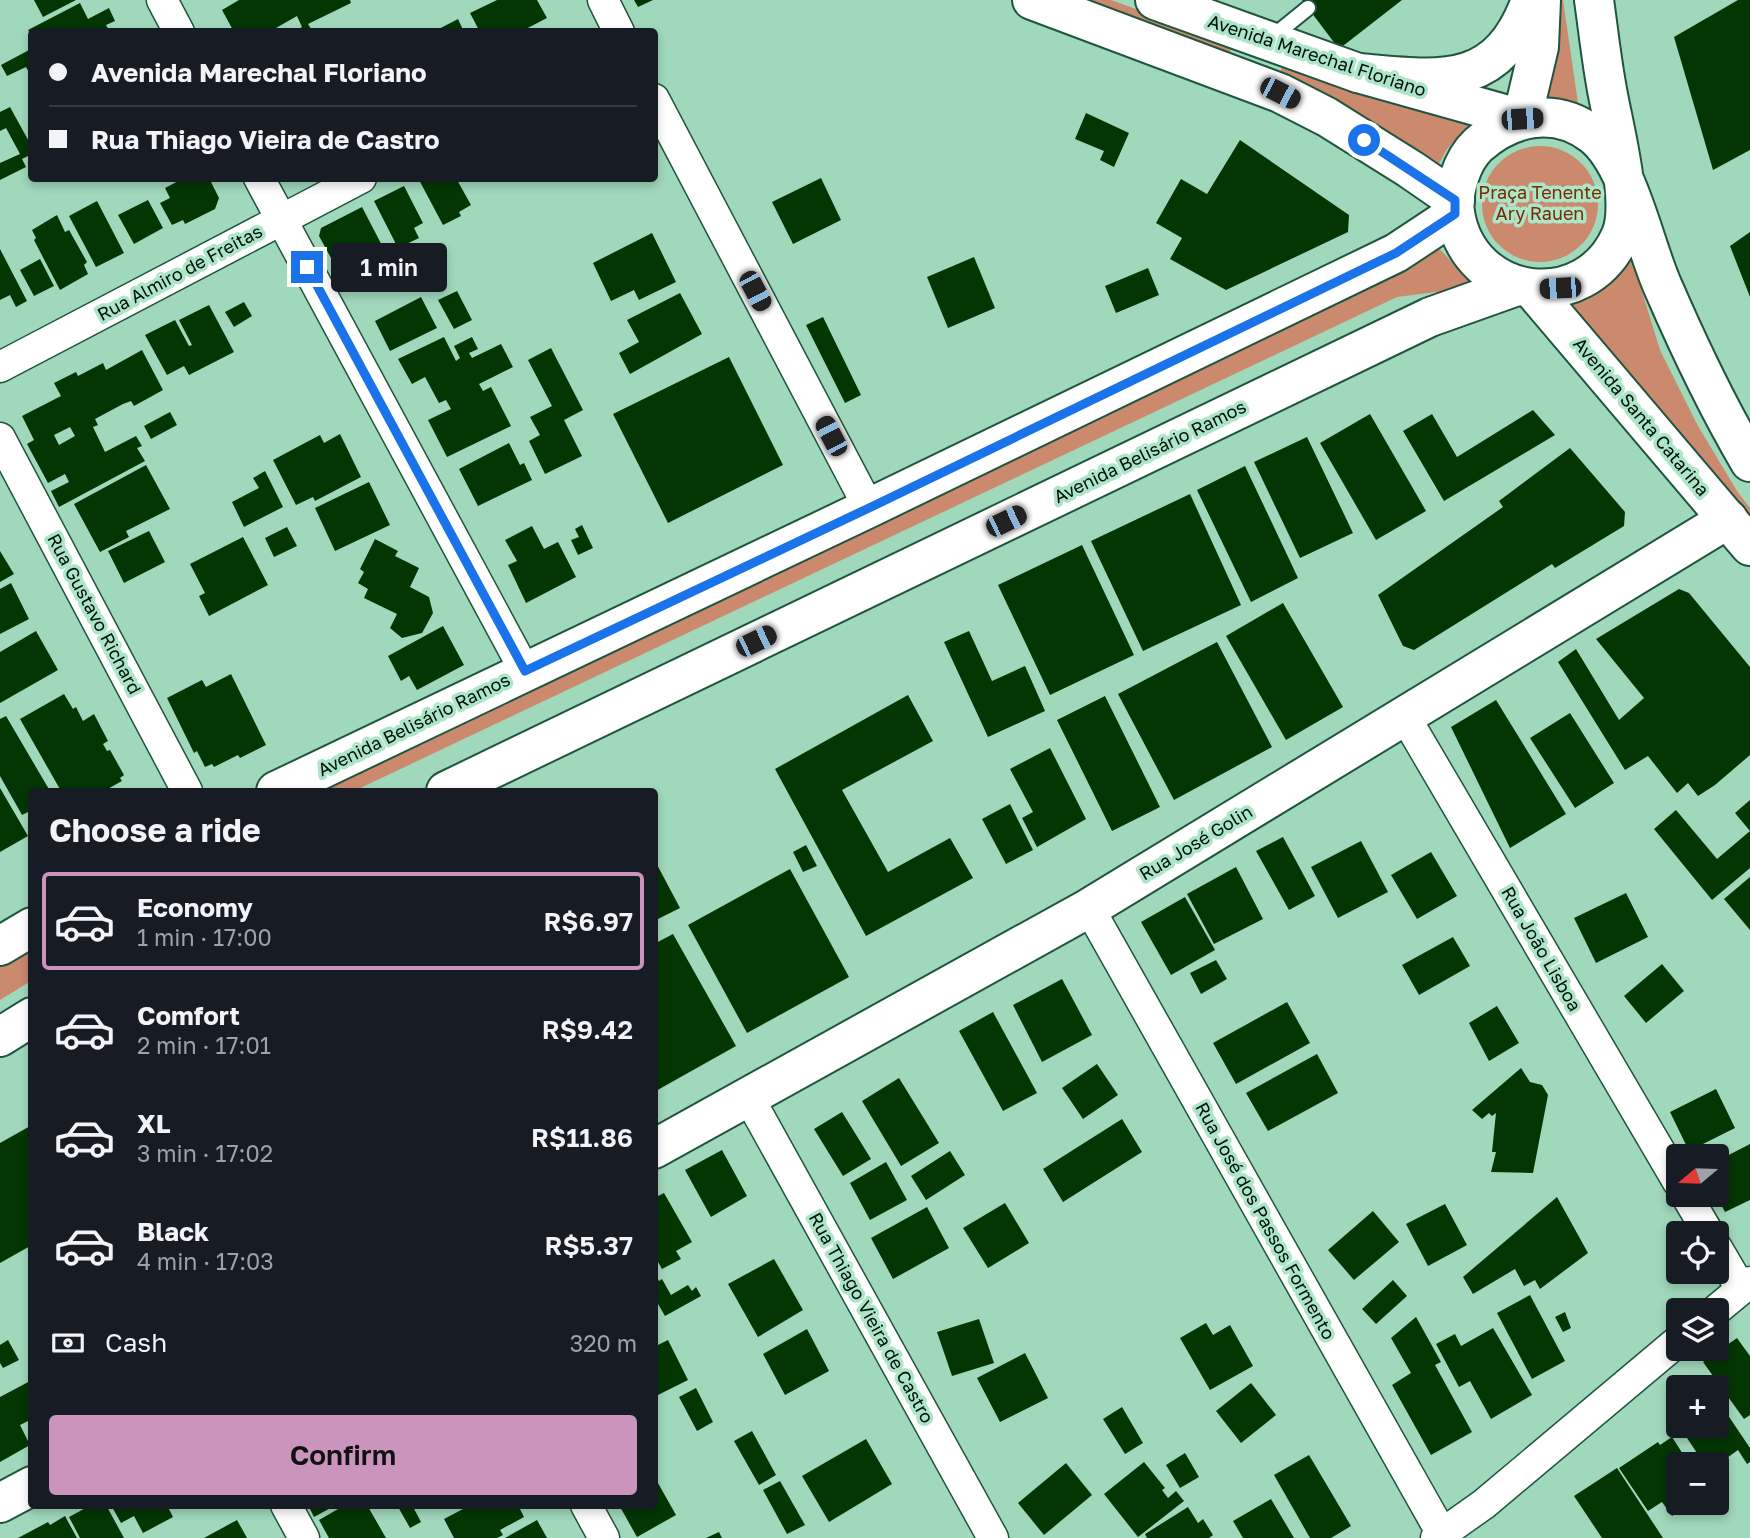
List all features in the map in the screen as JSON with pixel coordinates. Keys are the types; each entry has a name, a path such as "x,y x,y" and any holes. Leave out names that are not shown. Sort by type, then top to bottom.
{"main road":[{"path":"1032,0 1248,79 1327,117 1410,169 1455,207"},
{"name":"Avenida Marechal Floriano","path":"1155,0 1358,73 1522,119"},
{"path":"1358,73 1423,78 1470,72 1490,62 1509,44 1531,0"},
{"path":"1522,119 1539,47 1541,0"},
{"path":"1594,0 1622,177 1626,205 1621,233 1608,258 1586,276 1560,288 1524,288 1494,276 1476,259 1462,238 1455,207 1460,173 1474,149 1496,130 1522,119 1547,117 1571,123 1593,135 1611,154 1622,177 1661,284 1720,408 1750,462"},
{"path":"1248,79 1267,41"},
{"name":"Avenida Belisário Ramos","path":"282,788 1396,253 1455,207"},
{"name":"Avenida Belisário Ramos","path":"452,788 1430,317 1524,288"},
{"name":"Avenida Santa Catarina","path":"1524,288 1739,532"},
{"name":"Rua José Golin","path":"658,1147 1089,908 1405,716 1739,532"},
{"path":"0,946 28,929"},
{"path":"0,1037 28,1020"},
{"path":"0,1503 28,1488"}],"street":[{"path":"162,0 178,28"},
{"path":"603,0 618,28"},
{"path":"658,107 869,508"},
{"path":"261,182 525,671"},
{"name":"Rua Almiro de Freitas","path":"0,367 353,182"},
{"name":"Rua Gustavo Richard","path":"0,438 185,788"},
{"name":"Rua João Lisboa","path":"1405,716 1666,1162"},
{"name":"Rua José dos Passos Formento","path":"1089,908 1439,1536"},
{"name":"Rua Thiago Vieira de Castro","path":"749,1098 993,1538"},
{"path":"1729,1264 1745,1285 1729,1299"},
{"path":"1439,1536 1484,1504 1666,1351"},
{"path":"288,1509 304,1538"},
{"path":"588,1509 604,1538"}],"lane":[{"path":"1267,41 1308,8"}],"green space":[{"path":"1075,0 1111,0 1233,44 1228,56"},
{"path":"1548,0 1563,0 1580,117 1548,114 1543,48"},
{"path":"1283,65 1469,125 1447,149 1435,171 1279,75"},
{"name":"Praça Tenente Ary Rauen","path":"1540,146 1562,150 1581,163 1594,182 1598,204 1594,226 1581,245 1562,258 1540,262 1518,258 1499,245 1486,226 1482,204 1486,182 1499,163 1518,150"},
{"path":"1627,243 1660,350 1698,426 1750,508 1750,531 1559,305"},
{"path":"1435,244 1475,287 1397,297 360,788 303,788 582,657 1032,452 1393,272"},
{"path":"28,947 28,983 0,1000 0,964"}],"building":[{"path":"34,0 76,0 43,17"},
{"path":"239,0 350,0 351,3 308,24 310,28 300,28 297,16 276,28 232,28 222,10"},
{"path":"497,0 537,0 547,18 528,28 478,28 470,13"},
{"path":"634,0 653,0 638,7"},
{"path":"1302,0 1402,0 1339,49"},
{"path":"1738,0 1750,0 1750,150 1713,170 1674,37"},
{"path":"80,3 88,19 109,8 115,21 106,25 108,28 32,28"},
{"path":"458,19 462,28 441,28"},
{"path":"28,51 28,71 26,67 7,76 1,65"},
{"path":"10,107 28,140 28,156 22,159 26,167 0,180 0,163 20,154 6,128 0,131 0,112"},
{"path":"1086,113 1129,133 1114,167 1100,160 1104,151 1075,139"},
{"path":"1240,140 1349,215 1348,232 1226,290 1170,259 1182,238 1156,223 1181,179 1207,194"},
{"path":"821,178 841,220 793,244 772,202"},
{"path":"176,182 211,182 219,198 215,209 185,224 183,220 172,225 160,203 170,198 165,188"},
{"path":"420,182 458,182 471,205 459,212 461,216 443,225"},
{"path":"404,186 423,223 414,228 419,238 398,248 374,201"},
{"path":"148,200 163,228 134,244 118,215"},
{"path":"97,201 124,253 96,267 69,216"},
{"path":"362,207 388,257 343,280 319,236 321,228"},
{"path":"57,215 65,232 69,230 87,262 84,265 88,274 60,290 34,240 36,238 32,230"},
{"path":"1750,232 1750,297 1730,246"},
{"path":"652,233 676,282 639,300 634,290 611,301 593,263"},
{"path":"0,249 27,301 16,307 10,295 0,300"},
{"path":"974,257 995,308 948,328 927,277"},
{"path":"40,259 54,286 34,296 20,270"},
{"path":"1148,268 1159,295 1116,313 1105,286"},
{"path":"457,291 472,320 454,329 438,300"},
{"path":"680,293 702,334 630,374 619,353 639,342 627,320"},
{"path":"421,297 437,328 390,351 375,321"},
{"path":"244,302 252,316 234,327 225,312"},
{"path":"209,305 234,352 189,375 184,366 167,375 145,335 175,320 189,346 192,345 179,320"},
{"path":"823,317 861,395 845,403 806,325"},
{"path":"444,337 456,361 460,358 454,346 472,337 478,349 469,353 472,358 501,344 513,367 479,384 483,391 491,387 511,426 447,457 428,420 451,409 446,400 439,403 425,377 412,384 398,359"},
{"path":"551,348 583,410 564,420 582,456 545,474 529,441 540,435 530,417 552,406 528,360"},
{"path":"142,350 163,390 134,406 131,401 95,419 98,425 93,427 105,452 136,436 142,446 137,448 145,461 59,507 51,491 69,482 65,474 48,483 27,444 34,440 22,416 61,396 54,383 76,372 78,376 103,363 106,370","holes":["70,427 75,436 59,445 54,435"]},
{"path":"729,357 783,465 668,523 613,414"},
{"path":"1533,410 1555,435 1444,501 1403,431 1432,414 1457,457"},
{"path":"170,412 177,425 151,439 144,426"},
{"path":"1370,414 1426,511 1376,540 1320,443"},
{"path":"340,434 361,477 315,501 313,497 296,505 273,460 320,435 324,443"},
{"path":"1307,437 1353,533 1300,558 1254,462"},
{"path":"509,443 520,465 524,463 532,480 478,506 459,469"},
{"path":"1570,448 1625,512 1624,526 1555,568 1552,564 1414,650 1403,646 1378,595 1503,507 1499,501"},
{"path":"146,465 170,509 126,531 129,537 100,552 74,504"},
{"path":"1245,466 1298,578 1251,602 1197,490"},
{"path":"265,471 283,507 244,527 232,502 259,488 253,478"},
{"path":"369,482 390,525 335,551 315,508"},
{"path":"1190,494 1241,605 1143,651 1091,541"},
{"path":"582,525 593,548 578,555 571,540 579,537 575,529"},
{"path":"532,526 544,549 558,542 576,577 526,603 508,565 517,561 505,540"},
{"path":"287,527 297,546 274,557 265,538"},
{"path":"149,531 165,562 124,583 108,551"},
{"path":"243,537 268,585 209,616 199,596 205,593 190,564"},
{"path":"375,539 398,551 395,556 419,568 410,587 429,597 433,613 422,633 402,638 390,628 397,614 364,598 368,589 358,583 364,572 360,569"},
{"path":"1082,545 1134,655 1050,695 998,585"},
{"path":"0,551 14,574 0,582"},
{"path":"11,583 29,619 0,634 0,589"},
{"path":"1679,589 1689,593 1750,667 1750,755 1698,796 1688,783 1677,793 1648,756 1625,770 1558,662 1576,649 1619,720 1644,698 1596,639"},
{"path":"1283,603 1343,707 1286,740 1226,636"},
{"path":"443,626 464,665 417,690 409,676 401,681 388,656"},
{"path":"36,631 58,670 0,703 0,652"},
{"path":"969,631 992,681 1025,666 1045,711 988,737 944,642"},
{"path":"1217,642 1272,747 1174,800 1118,694"},
{"path":"231,674 266,745 240,758 238,755 214,767 212,764 205,767 197,751 194,753 167,698 202,680 206,687"},
{"path":"64,694 73,709 76,707 83,721 94,714 108,741 103,744 107,751 110,750 124,775 120,778 122,781 109,788 59,788 20,719"},
{"path":"908,695 933,741 842,790 888,872 950,838 973,878 866,936 775,769"},
{"path":"1105,696 1160,807 1112,831 1057,720"},
{"path":"1496,700 1566,814 1510,848 1451,727"},
{"path":"1570,713 1614,783 1575,808 1530,738"},
{"path":"6,716 48,788 28,788 28,812 22,815 0,776 0,719"},
{"path":"1050,748 1086,819 1037,847 1022,818 1033,812 1010,769"},
{"path":"0,788 28,836 0,852"},
{"path":"1750,800 1750,831 1735,813"},
{"path":"1010,804 1033,850 1006,864 982,819"},
{"path":"1676,810 1717,859 1750,831 1750,868 1712,900 1654,829"},
{"path":"1283,837 1315,896 1289,910 1256,851"},
{"path":"1361,841 1388,892 1338,918 1311,867"},
{"path":"806,845 817,866 803,872 793,852"},
{"path":"1431,852 1457,896 1417,919 1391,875"},
{"path":"658,867 680,908 658,919"},
{"path":"1236,867 1263,919 1214,944 1187,894"},
{"path":"790,869 849,977 747,1033 688,925"},
{"path":"1750,877 1750,930 1724,899"},
{"path":"1626,893 1648,937 1596,963 1574,918"},
{"path":"1185,897 1215,950 1171,975 1141,922"},
{"path":"673,934 736,1046 658,1090 658,942"},
{"path":"1453,937 1470,966 1419,995 1402,965"},
{"path":"1216,960 1227,979 1201,994 1190,973"},
{"path":"1662,964 1684,991 1646,1023 1624,996"},
{"path":"1062,979 1092,1035 1042,1062 1013,1005"},
{"path":"1287,1002 1310,1043 1236,1084 1213,1043"},
{"path":"1497,1006 1519,1043 1489,1061 1469,1023"},
{"path":"993,1012 1037,1093 1003,1111 959,1031"},
{"path":"1317,1054 1338,1093 1268,1131 1246,1093"},
{"path":"1097,1064 1118,1095 1083,1119 1062,1088"},
{"path":"1521,1068 1530,1082 1542,1085 1548,1095 1533,1173 1491,1172 1496,1152 1492,1152 1496,1113 1492,1116 1489,1113 1482,1119 1472,1110"},
{"path":"899,1078 939,1143 901,1166 862,1101"},
{"path":"1716,1089 1735,1128 1703,1144 1686,1144 1670,1112"},
{"path":"842,1112 871,1159 843,1176 814,1129"},
{"path":"1122,1119 1142,1152 1063,1202 1043,1169"},
{"path":"28,1127 28,1247 0,1263 0,1143"},
{"path":"1750,1144 1750,1200 1725,1212 1723,1208 1729,1208 1729,1155"},
{"path":"722,1150 747,1196 711,1217 685,1170"},
{"path":"950,1151 965,1175 926,1200 911,1176"},
{"path":"886,1162 907,1200 870,1220 850,1183"},
{"path":"664,1193 692,1242 676,1251 681,1259 662,1269 658,1262 658,1196"},
{"path":"1557,1197 1588,1253 1540,1289 1535,1280 1524,1286 1515,1269 1473,1294 1463,1277"},
{"path":"1005,1203 1029,1243 988,1268 963,1228"},
{"path":"1445,1204 1467,1245 1428,1266 1406,1224"},
{"path":"927,1207 949,1248 893,1279 871,1238"},
{"path":"1373,1211 1399,1242 1354,1280 1328,1250"},
{"path":"774,1259 803,1310 758,1337 728,1284"},
{"path":"658,1279 662,1279 671,1295 688,1285 692,1291 696,1287 701,1296 665,1316 658,1304"},
{"path":"1393,1280 1407,1296 1376,1324 1362,1309"},
{"path":"1530,1295 1565,1361 1532,1379 1497,1313"},
{"path":"1565,1312 1571,1328 1563,1332 1555,1317"},
{"path":"1416,1317 1441,1362 1435,1365 1472,1432 1431,1455 1392,1385 1411,1373 1391,1338"},
{"path":"979,1319 994,1363 952,1376 937,1332"},
{"path":"1206,1323 1213,1335 1230,1325 1253,1366 1210,1390 1180,1338"},
{"path":"1493,1328 1532,1395 1491,1419 1470,1381 1459,1387 1436,1344 1455,1334 1461,1346"},
{"path":"807,1329 829,1371 785,1395 763,1354"},
{"path":"1737,1338 1750,1356 1750,1415 1744,1419 1729,1398 1729,1375 1712,1375 1703,1362 1729,1361 1729,1344"},
{"path":"8,1340 19,1360 3,1368 0,1363 0,1345"},
{"path":"668,1340 688,1380 658,1395 658,1345"},
{"path":"1025,1353 1048,1398 1000,1422 977,1378"},
{"path":"28,1382 28,1421 20,1425 28,1446 0,1462 0,1397"},
{"path":"1251,1383 1276,1415 1241,1443 1216,1411"},
{"path":"696,1388 713,1422 697,1431 679,1397"},
{"path":"1122,1407 1143,1443 1125,1454 1103,1419"},
{"path":"1729,1417 1750,1448 1750,1462 1747,1464 1738,1450 1729,1456 1729,1452 1696,1452 1687,1438 1729,1438"},
{"path":"752,1431 776,1475 759,1485 734,1441"},
{"path":"1673,1438 1682,1452 1666,1452 1666,1508 1662,1502 1648,1511 1619,1468 1658,1442 1660,1445"},
{"path":"866,1439 892,1484 829,1522 802,1476"},
{"path":"1185,1453 1199,1477 1180,1488 1166,1465"},
{"path":"1309,1455 1351,1526 1331,1538 1310,1538 1274,1475"},
{"path":"1144,1462 1165,1488 1162,1490 1168,1498 1176,1491 1184,1501 1138,1537 1104,1494"},
{"path":"1066,1463 1092,1495 1044,1535 1018,1503"},
{"path":"1617,1468 1663,1538 1602,1538 1574,1496"},
{"path":"780,1481 805,1525 787,1534 763,1490"},
{"path":"658,1483 676,1515 637,1537 621,1509 658,1509"},
{"path":"1271,1499 1294,1538 1243,1538 1233,1521"},
{"path":"1188,1507 1198,1523 1203,1519 1213,1535 1209,1538 1147,1538 1145,1534"},
{"path":"84,1509 108,1509 124,1538 80,1538 69,1517"},
{"path":"113,1509 169,1509 173,1517 143,1533 134,1516 121,1523"},
{"path":"310,1509 329,1509 314,1517"},
{"path":"338,1509 369,1509 386,1538 329,1538 319,1520"},
{"path":"399,1509 414,1509 421,1522 410,1528"},
{"path":"463,1509 520,1509 524,1517 500,1530 503,1535 497,1538 454,1538 444,1519"},
{"path":"65,1516 77,1538 18,1538 48,1522 50,1525"},
{"path":"237,1520 247,1538 204,1538"},
{"path":"537,1520 547,1538 505,1538"},
{"path":"719,1532 722,1538 706,1538"}],"route":[{"path":"307,267 525,671 1396,253 1455,214 1455,200 1364,140"}]}
